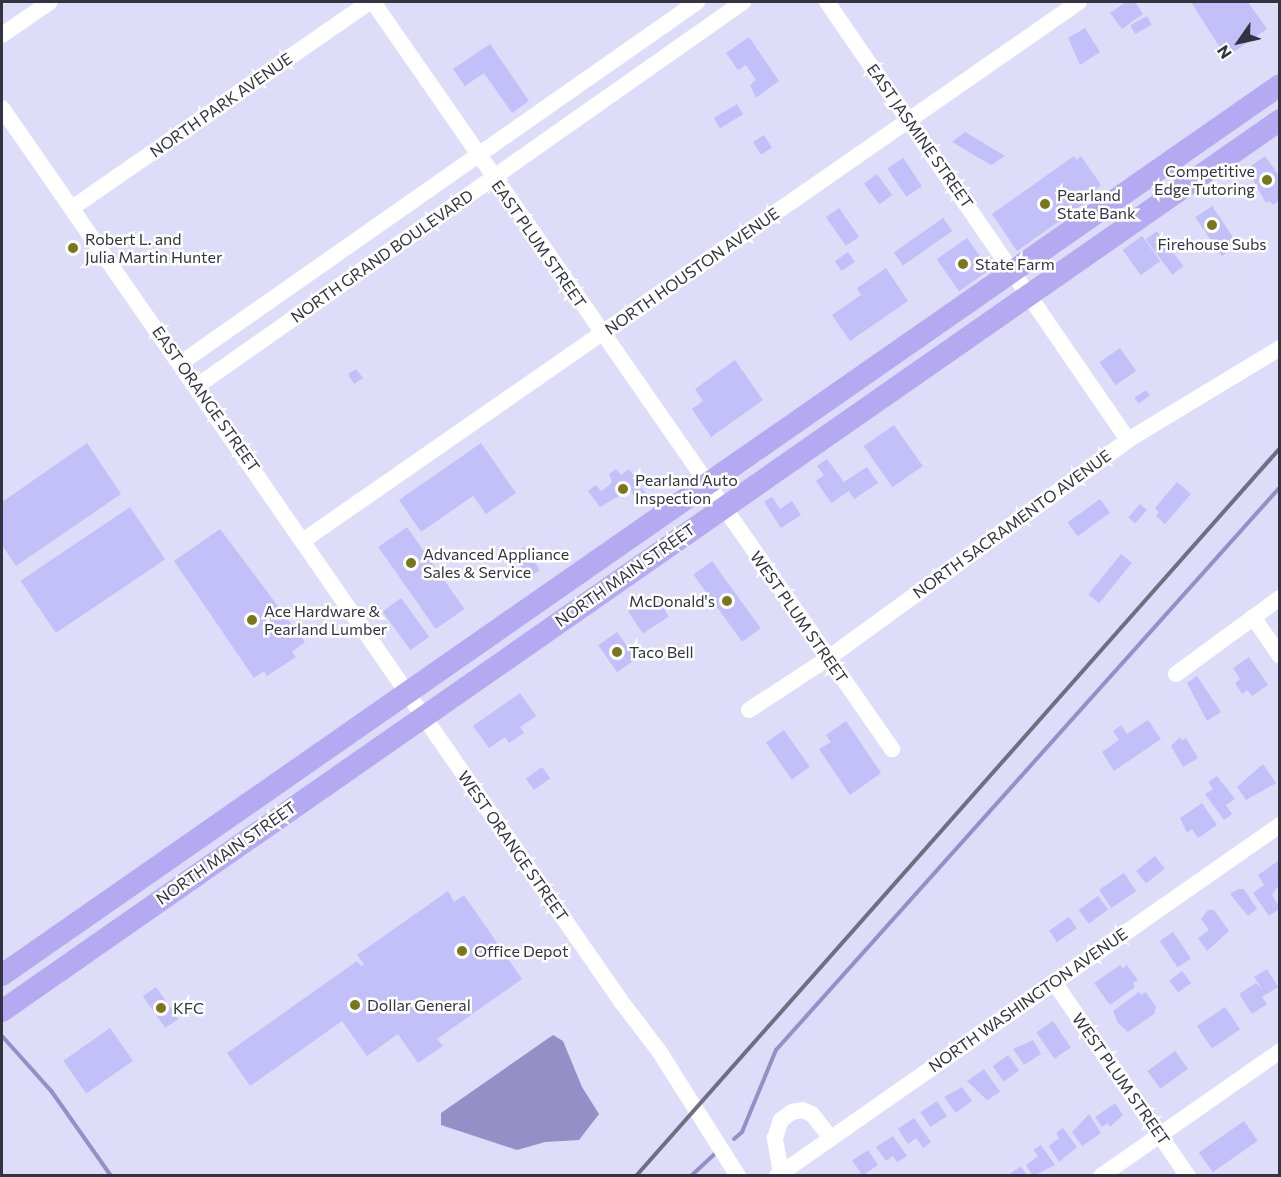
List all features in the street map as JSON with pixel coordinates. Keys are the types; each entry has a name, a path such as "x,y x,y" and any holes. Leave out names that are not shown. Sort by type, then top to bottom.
{"main road":[{"name":"NORTH MAIN STREET","path":"2,975 1280,85"},
{"name":"NORTH MAIN STREET","path":"5,1009 422,716 1280,120"},
{"path":"140,913 136,898 182,865 195,840"},
{"path":"71,961 75,943 111,916 123,891"}],"street":[{"path":"2,35 50,2"},
{"name":"EAST PLUM STREET","path":"371,2 708,484"},
{"name":"NORTH PARK AVENUE","path":"72,208 371,2"},
{"name":"NORTH GRAND BOULEVARD","path":"181,363 697,2"},
{"name":"NORTH GRAND BOULEVARD","path":"197,386 743,2"},
{"name":"EAST JASMINE STREET","path":"827,2 1128,440"},
{"name":"NORTH HOUSTON AVENUE","path":"304,540 1079,2"},
{"name":"EAST ORANGE STREET","path":"2,108 304,540 406,692"},
{"name":"NORTH SACRAMENTO AVENUE","path":"749,710 827,659 1128,440 1280,348"},
{"name":"WEST PLUM STREET","path":"708,484 827,659 892,749"},
{"path":"1176,674 1280,598"},
{"path":"1253,617 1280,656"},
{"name":"WEST ORANGE STREET","path":"406,692 620,1000 659,1051 738,1176"},
{"name":"NORTH WASHINGTON AVENUE","path":"779,1174 1280,825"},
{"name":"WEST PLUM STREET","path":"1054,982 1188,1176"},
{"name":"WEST ORANGE STREET","path":"620,1000 666,1086 726,1176"},
{"path":"1101,1176 1280,1051"},
{"path":"779,1174 775,1138 781,1120 792,1112 802,1110 812,1114 831,1138"}],"shaded area":[{"path":"553,1035 563,1041 582,1087 599,1114 579,1140 545,1142 517,1150 441,1125 441,1113"}],"building":[{"path":"1126,2 1135,2 1143,14 1122,29 1110,13"},
{"path":"1191,2 1248,2 1267,29 1226,57"},
{"path":"1147,16 1152,25 1135,34 1130,25"},
{"path":"1085,28 1100,52 1080,65 1068,38"},
{"path":"749,37 779,81 756,98 750,85 756,80 746,65 738,70 726,53"},
{"path":"490,44 529,101 512,113 484,73 465,86 453,69"},
{"path":"737,104 743,114 720,128 714,118"},
{"path":"965,132 1005,156 991,165 952,142"},
{"path":"764,135 772,148 761,155 753,142"},
{"name":"Pearland State Bank","path":"1074,156 1076,160 1081,156 1101,185 1096,189 1099,193 1017,251 992,214"},
{"name":"Competitive Edge Tutoring","path":"1265,156 1280,177 1280,200 1273,205 1270,201 1266,203 1247,169"},
{"path":"903,158 922,186 906,197 887,169"},
{"path":"877,174 892,195 879,204 864,183"},
{"name":"Firehouse Subs","path":"1212,206 1238,245 1222,256 1195,217"},
{"path":"839,208 859,237 846,246 826,217"},
{"path":"943,218 952,231 903,266 894,252"},
{"path":"1157,231 1183,266 1172,275 1146,239"},
{"path":"1142,236 1160,261 1141,275 1123,250"},
{"name":"State Farm","path":"967,238 989,270 959,291 937,259"},
{"path":"848,252 855,262 842,271 835,261"},
{"path":"886,268 908,301 850,341 832,315 861,295 857,288"},
{"path":"1120,348 1136,371 1116,385 1100,362"},
{"path":"735,360 763,400 711,437 692,409 703,401 695,389"},
{"path":"356,369 363,378 354,384 348,374"},
{"path":"1146,390 1150,396 1138,404 1134,398"},
{"path":"894,425 923,466 892,487 864,446"},
{"path":"87,443 121,494 16,566 2,545 2,502"},
{"path":"481,443 516,493 486,514 473,496 421,532 399,500"},
{"path":"827,459 844,482 867,467 878,483 854,499 849,491 831,503 816,481 824,475 817,466"},
{"name":"Pearland Auto Inspection","path":"616,469 621,475 629,469 647,495 638,502 630,490 600,507 588,491 596,485 601,491 608,486 612,482 609,474"},
{"path":"1177,482 1191,494 1165,524 1156,516 1159,513 1155,508"},
{"path":"772,497 780,509 792,501 801,515 781,528 764,502"},
{"path":"1100,499 1110,513 1078,536 1068,523"},
{"path":"1140,504 1147,510 1135,523 1128,518"},
{"path":"130,507 165,559 56,633 21,581"},
{"name":"Advanced Appliance Sales & Service","path":"407,527 464,609 436,629 378,547"},
{"name":"Ace Hardware & Pearland Lumber","path":"220,529 305,642 292,652 296,657 267,676 264,671 254,678 174,561"},
{"path":"524,547 540,570 529,578 513,555"},
{"path":"1121,554 1132,563 1099,603 1088,594"},
{"name":"McDonald's","path":"712,561 761,628 742,642 693,575"},
{"path":"654,594 669,617 643,634 628,611"},
{"path":"401,598 429,637 411,650 382,612"},
{"name":"Taco Bell","path":"617,632 636,659 617,672 598,645"},
{"path":"1249,657 1268,685 1252,696 1248,690 1242,694 1235,683 1240,679 1233,668"},
{"path":"1197,676 1221,712 1207,721 1187,683"},
{"path":"520,693 536,716 520,727 524,733 509,743 505,737 489,748 473,726"},
{"path":"1148,720 1161,739 1114,771 1102,752 1119,740 1113,731 1121,725 1127,734"},
{"path":"846,721 881,773 850,795 819,749 831,742 826,735"},
{"path":"784,730 810,767 792,779 766,743"},
{"path":"1180,737 1182,740 1186,738 1198,758 1183,767 1171,746"},
{"path":"1263,764 1276,783 1246,800 1237,787"},
{"path":"542,767 550,778 534,790 526,779"},
{"path":"1217,776 1235,799 1226,805 1232,814 1224,820 1205,794 1213,789 1208,782"},
{"path":"1202,803 1217,825 1198,838 1192,829 1187,833 1180,818"},
{"path":"1155,856 1165,869 1146,883 1136,871"},
{"path":"1278,861 1280,883 1272,895 1280,908 1269,916 1253,893 1264,885 1258,875"},
{"path":"1124,873 1136,891 1111,908 1099,890"},
{"path":"1238,889 1244,889 1257,909 1248,916 1230,894"},
{"path":"448,891 454,902 464,895 522,979 437,1039 443,1046 418,1063 398,1034 367,1056 342,1021 250,1086 227,1053 357,961 361,966 364,964 357,955"},
{"path":"1098,896 1108,910 1089,924 1079,910"},
{"path":"1208,910 1214,910 1229,931 1207,951 1198,938 1209,930 1201,919"},
{"path":"1069,917 1077,929 1057,942 1049,930"},
{"path":"1173,932 1191,959 1178,967 1160,941"},
{"path":"1120,965 1123,968 1127,965 1138,980 1133,983 1135,987 1110,1005 1094,983"},
{"path":"1267,969 1278,987 1262,997 1267,1004 1252,1014 1239,994 1256,983 1262,989 1254,977"},
{"path":"1182,971 1191,983 1178,993 1169,981"},
{"name":"KFC","path":"156,987 178,1019 165,1028 143,996"},
{"path":"1139,992 1141,995 1146,992 1156,1007 1154,1014 1128,1032 1118,1023 1113,1011"},
{"path":"1225,1007 1240,1029 1212,1048 1197,1026"},
{"path":"1053,1021 1071,1048 1054,1059 1036,1032"},
{"path":"110,1028 133,1061 86,1093 63,1061"},
{"path":"1033,1040 1041,1054 1024,1065 1013,1049"},
{"path":"1175,1051 1188,1069 1160,1089 1147,1071"},
{"path":"1008,1055 1019,1070 1004,1082 993,1066"},
{"path":"984,1069 1000,1092 987,1100 967,1081"},
{"path":"962,1087 972,1101 956,1113 944,1097"},
{"path":"937,1101 947,1116 930,1127 920,1112"},
{"path":"1115,1103 1123,1115 1110,1127 1108,1123 1102,1127 1095,1117"},
{"path":"1089,1114 1101,1133 1082,1146 1072,1132"},
{"path":"914,1118 931,1142 923,1148 916,1138 908,1144 898,1129"},
{"path":"1244,1121 1258,1141 1213,1172 1199,1153"},
{"path":"1063,1128 1077,1147 1059,1162 1049,1146 1059,1138 1056,1133"},
{"path":"893,1136 907,1156 897,1162 893,1156 886,1161 876,1147"},
{"path":"1041,1145 1055,1165 1033,1176 1026,1165 1038,1156 1033,1150"},
{"path":"868,1150 878,1165 862,1176 852,1161"},
{"path":"1021,1166 1027,1176 1007,1176"}],"waterway":[{"path":"734,1139 742,1132 776,1050 1280,487"},
{"path":"2,1036 52,1092 111,1176"},
{"path":"691,1176 716,1153"}],"railway":[{"path":"636,1176 1280,448"}],"place":[{"name":"Competitive Edge Tutoring","path":"1267,180"},
{"name":"Pearland State Bank","path":"1045,204"},
{"name":"Firehouse Subs","path":"1212,225"},
{"name":"Robert L. and Julia Martin Hunter","path":"73,248"},
{"name":"State Farm","path":"963,264"},
{"name":"Pearland Auto Inspection","path":"623,489"},
{"name":"Advanced Appliance Sales & Service","path":"411,563"},
{"name":"McDonald's","path":"727,601"},
{"name":"Ace Hardware & Pearland Lumber","path":"252,620"},
{"name":"Taco Bell","path":"617,652"},
{"name":"Office Depot","path":"462,951"},
{"name":"Dollar General","path":"355,1005"},
{"name":"KFC","path":"161,1008"}]}
